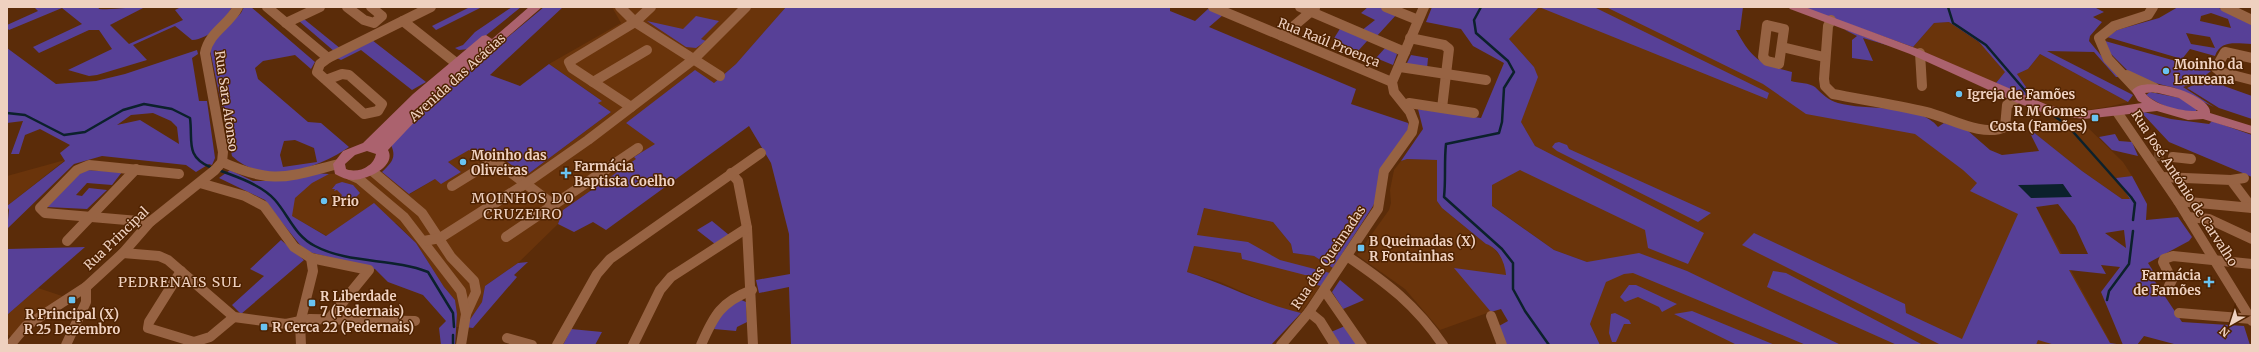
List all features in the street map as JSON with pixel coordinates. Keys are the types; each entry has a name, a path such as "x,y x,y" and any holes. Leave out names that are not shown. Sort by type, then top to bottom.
{"main road":[{"name":"Avenida das Acácias","path":"339,164 349,153 366,147 416,98 524,7"},
{"name":"Avenida das Acácias","path":"371,170 381,162 383,157 380,150 434,94 536,7"},
{"path":"1794,7 1920,53 2033,105 2061,113 2076,115 2156,107 2188,116 2202,110 2252,123"},
{"path":"2122,110 2139,92 2146,88 2155,88 2182,95 2202,110 2252,130"},
{"path":"2139,92 2156,107"},
{"path":"366,147 380,150"},
{"path":"339,164 340,171 350,175 371,170"}],"street":[{"name":"Rua Sara Afonso","path":"238,7 233,16 210,36 206,43 205,53 223,152 222,162 252,175 267,177 283,177 339,164"},
{"path":"267,7 328,58"},
{"path":"286,23 320,7"},
{"path":"347,7 365,22 370,23 378,20 382,16 371,7"},
{"path":"326,80 338,75 347,74 382,104 381,108 373,113 364,114 317,72 317,70 320,64 328,58 431,7"},
{"path":"620,7 635,22 720,76"},
{"path":"631,107 572,68 569,65 569,62 635,22 651,7"},
{"path":"424,241 440,238 560,161 694,59 746,7"},
{"name":"Rua Raúl Proença","path":"1213,7 1224,9 1282,36 1392,82"},
{"path":"1300,7 1314,9 1405,52"},
{"path":"1386,7 1418,20"},
{"path":"1392,82 1400,67 1410,38 1424,7"},
{"path":"2139,92 2117,68 2099,44 2099,38 2114,26 2148,15 2153,7"},
{"path":"2225,7 2251,18"},
{"path":"1282,36 1314,9"},
{"path":"1831,20 1824,57 1825,86 1833,94 1928,112 1965,126 1999,130 2005,127 2007,105 2018,98"},
{"path":"403,21 456,63"},
{"path":"1410,38 1448,47 1442,108"},
{"path":"1782,47 1824,57"},
{"path":"593,82 647,50"},
{"path":"2252,58 2225,52 2216,68 2221,72 2252,80"},
{"path":"1920,53 1922,86"},
{"path":"1400,67 1486,80"},
{"path":"2117,68 2132,78 2155,88"},
{"name":"Rua das Queimadas","path":"1281,345 1309,312 1378,209 1384,171 1412,132 1414,122 1410,112 1394,92 1392,82"},
{"path":"1409,103 1474,113"},
{"name":"Rua José António de Carvalho","path":"2122,110 2151,156 2162,177 2217,262 2252,320"},
{"path":"506,237 638,148"},
{"path":"557,345 597,274 610,259 730,173 761,153"},
{"path":"2173,158 2191,159"},
{"path":"452,186 494,160 554,205"},
{"name":"Rua Principal","path":"10,345 26,326 86,287 123,254 150,222 200,183 222,162"},
{"path":"150,222 45,213 40,208 82,167 96,164 179,174"},
{"path":"67,241 136,168"},
{"path":"371,170 374,175 417,208 440,238 451,257 474,281 476,292 466,314 461,345"},
{"path":"730,173 738,182 747,228 752,290 753,345"},
{"path":"350,175 360,179 396,210 424,241 461,291 466,314"},
{"path":"2162,177 2231,180 2244,178"},
{"path":"2231,180 2252,208"},
{"path":"200,183 245,196 264,206 294,247 311,258 369,270 329,319"},
{"path":"2178,201 2252,208"},
{"path":"2188,217 2209,219 2252,239"},
{"path":"633,345 660,290 671,277 747,228"},
{"path":"123,254 158,256 168,260 234,317 286,324 300,323 310,319 398,322 415,321"},
{"path":"1347,256 1401,292 1420,311 1440,345"},
{"path":"2169,286 2172,280 2163,262 2164,259 2173,256 2217,262 2252,264"},
{"path":"301,345 300,323 313,271 311,258"},
{"path":"181,272 148,322 148,328 194,342 210,337 234,317"},
{"path":"66,345 86,302 86,287"},
{"path":"701,345 716,312 737,295 752,290"},
{"path":"1324,290 1362,345"},
{"path":"1309,312 1320,321 1335,345"},
{"path":"2179,313 2252,320"},
{"path":"1491,316 1502,345"},
{"path":"507,338 532,345"}],"shaded area":[{"path":"34,7 98,7 99,9 105,9 145,7 110,25 129,44 183,20 175,10 181,7 232,7 221,24 205,37 192,40 175,26 133,45 147,60 89,76 68,70 112,49 99,30 89,30 39,53 33,47 82,24 62,8 9,30 7,28 7,25 38,11"},
{"path":"244,7 251,7 315,62 311,69 295,55 263,61 255,68 258,79 308,122 321,123 349,147 322,162 307,168 275,173 260,171 245,165 232,156 210,50 212,42 241,13","holes":["295,140 314,148 317,162 283,167 280,155 284,141"]},
{"path":"470,7 482,7 436,30 432,26"},
{"path":"512,7 521,7 469,49 459,50 455,48 463,45 475,32"},
{"path":"544,7 563,7 490,75 520,86 549,64 602,101 598,103 611,112 528,174 523,173 496,154 485,161 469,150 448,162 461,172 441,184 435,179 409,194 382,172 388,166 393,157 391,145 427,106"},
{"path":"612,7 786,7 736,64 714,83 626,123 656,144 635,157 637,159 563,210 558,224 518,263 485,286 482,302 465,327 456,327 457,314 455,300 444,287 416,243 396,223 327,236 288,214 296,178 329,174 382,172 410,194 435,179 461,172 448,162 469,149 485,161 496,154 523,173 531,172 611,112 598,103 601,100 549,64 621,23"},
{"path":"786,7 1170,7 1170,11 1195,21 1208,9 1223,15 1209,27 1356,89 1351,104 1408,123 1409,128 1373,206 1333,268 1314,256 1293,253 1291,244 1273,222 1204,208 1197,235 1248,242 1280,260 1330,273 1321,286 1317,285 1320,275 1305,275 1242,259 1241,253 1194,246 1187,272 1258,299 1301,313 1271,345 791,345 789,287 759,293 756,280 790,274 789,234 771,163 749,126 606,230 593,222 574,232 558,224 563,210 636,159 634,157 655,144 626,123 695,70 714,83 736,64"},
{"path":"1368,7 1381,7 1397,14 1376,37 1361,31 1375,20 1361,13"},
{"path":"1432,7 1539,7 1509,39 1534,67 1538,77 1521,122 1535,146 1704,233 1688,264 1648,248 1645,230 1520,170 1492,185 1492,206 1554,250 1587,262 1639,253 1687,271 1841,345 1806,345 1633,273 1624,274 1606,282 1590,324 1600,345 1506,345 1499,326 1508,321 1501,309 1491,312 1454,268 1506,275 1498,252 1442,208 1437,201 1437,160 1407,159 1401,161 1423,129 1418,109 1481,118 1504,63 1473,46 1461,29 1426,22"},
{"path":"1502,7 1723,7 1748,52 1817,106 1938,127 2029,194 2112,345 1600,345 1590,324 1587,262 1554,250 1467,188 1534,67 1503,33"},
{"path":"1539,7 1594,7 1769,93 1767,99"},
{"path":"1606,7 1743,7 1740,30 1736,30 1752,54 1764,63 1792,72 1791,81 1813,86 1834,102 1919,114 1930,119 1938,127 1944,123 1967,130 1990,150 2002,155 2039,151 2029,131 2032,131 2082,171 2122,199 2130,199 2116,178 2132,176 2147,204 2146,220 2178,217 2192,237 2189,241 2148,263 2159,280 2154,280 2182,322 2244,326 2250,345 2174,344 2144,336 2137,345 2123,345 2055,345 2038,340 2036,345 1941,345 1742,245 1754,233 1905,304 1906,313 1962,339 2018,214 1970,191 1977,183 1963,170 1915,134 1806,114 1763,84","holes":["2058,204 2075,226 2088,254 2060,254 2036,207","2124,230 2126,248 2105,233","2101,265 2120,267 2101,292 2123,345 2110,343 2069,270 2106,274"]},
{"path":"1801,7 2094,7 2104,12 2093,17 2102,22 2090,36 2089,41 2119,77 2116,77 2094,52 2047,51 2133,95 2128,102 2040,54 2028,69 2017,74 2033,97 2026,97 1996,83 2005,72 1979,42 1949,22 1934,23 1913,47"},
{"path":"2178,7 2217,7 2252,24 2252,44 2235,43 2225,45 2221,47 2215,56 2190,49 2182,59 2107,37 2117,30 2159,18","holes":["2211,13 2228,19 2231,28 2200,21 2201,16","2186,33 2210,37 2215,48 2191,44"]},
{"path":"696,16 719,21 701,39 706,41 696,48 686,47 647,21 683,29"},
{"path":"304,19 341,49 335,52 299,21"},
{"path":"1949,22 1980,43 2006,72 1996,83 1913,47 1934,23"},
{"path":"1341,27 1368,40 1358,51 1333,40"},
{"path":"1845,30 1890,46 1863,38 1873,61 1852,58 1852,40 1857,36"},
{"path":"372,40 426,82 412,90 361,50 341,60 337,58"},
{"path":"2105,41 2211,71 2197,82 2183,87 2214,107 2175,88 2151,82 2128,71 2106,49"},
{"path":"1386,47 1397,54 1393,65 1376,58"},
{"path":"7,48 56,84 96,81 125,74 197,50 198,54 192,58 199,101 207,101 215,158 212,165 209,164 196,172 186,165 102,156 74,164 7,229 9,210 7,206 65,161 60,153 70,145 40,129 25,135 19,154 11,154 23,121 7,123","holes":["153,113 171,121 177,127 179,144 140,120 117,125 131,115"]},
{"path":"2040,54 2128,102 2075,112 2048,106 2033,97 2017,74 2028,69"},
{"path":"1411,55 1428,58 1427,69 1406,65"},
{"path":"2217,74 2223,76 2224,86 2252,96 2252,119 2219,108 2187,88"},
{"path":"2150,92 2180,98 2197,109 2196,111 2189,112 2170,108 2146,95"},
{"path":"2140,111 2171,119 2209,124 2212,121 2252,135 2252,177 2169,142"},
{"path":"2080,120 2123,162 2132,176 2116,178 2131,199 2122,199 2082,171 2032,131 2035,122"},
{"path":"2115,134 2119,141 2132,142 2138,156 2112,150 2099,137"},
{"path":"1559,142 1567,145 1569,149 1711,213 1698,222 1557,151 1552,147 1555,143"},
{"path":"1407,159 1437,160 1437,201 1442,208 1486,244 1492,246 1504,261 1506,275 1501,308 1440,330 1405,289 1357,255 1389,210 1391,203 1390,190 1394,170 1401,161"},
{"path":"65,160 7,206 7,176"},
{"path":"230,170 253,181 272,181 312,173 329,174 312,183 295,198 292,216 326,236 374,203 416,243 444,287 455,300 457,314 455,345 441,345 439,328 446,321 423,295 388,282 375,269 305,251 265,200 219,178"},
{"path":"82,171 122,172 112,185 87,183 76,195 82,196 89,188 107,190 87,209 47,207"},
{"path":"342,182 353,185 360,193 354,199 349,201 341,197 342,195 337,190 334,191 335,189 332,189 336,184"},
{"path":"1204,208 1273,222 1291,244 1293,253 1314,256 1333,268 1301,313 1281,309 1220,282 1187,272"},
{"path":"712,221 729,235 715,244 697,230"},
{"path":"281,240 304,260 241,314 232,305 264,276 250,269"},
{"path":"85,247 7,315 7,249"},
{"path":"528,262 514,275 517,277 473,328 465,327 482,302 485,286 518,263"},
{"path":"1773,271 1786,273 1923,345 1897,345 1767,287"},
{"path":"1340,280 1364,300 1343,309 1332,292"},
{"path":"1629,285 1636,285 1677,304 1662,312 1659,307 1638,297 1625,302 1620,297"},
{"path":"38,288 65,297 12,337 7,334 7,315"},
{"path":"739,299 746,302 747,322 737,327 736,331 714,329 720,313"},
{"path":"1692,311 1775,345 1737,345 1674,314"},
{"path":"1615,313 1629,320 1631,324 1624,324 1616,342 1612,342 1609,333 1611,314"},
{"path":"1345,326 1358,345 1336,345 1331,332"},
{"path":"571,329 602,332 595,345 563,345"}],"water":[{"path":"2063,184 2072,197 2031,198 2018,185"}],"waterway":[{"path":"1481,7 1474,20 1476,33 1508,61 1514,72 1504,88 1502,122 1499,133 1446,144 1444,197 1502,249 1513,263 1513,289 1525,311 1549,345"},
{"path":"1948,7 1953,23 1986,45 2028,94"},
{"path":"7,113 25,115 64,135 85,132 123,110 144,104 172,109 190,118 193,153 202,163 210,167"},
{"path":"2054,116 2067,125 2131,197 2135,203 2133,220"},
{"path":"221,171 250,182 264,190 280,206 302,237 315,246 342,256 400,265 428,272 453,313 454,327"},
{"path":"2107,300 2109,291 2129,264 2133,231"},
{"path":"453,335 453,345"}],"tunnel":[{"path":"2154,156 2173,157"}],"place":[{"name":"Moinho da Laureana","path":"2166,71"},
{"name":"Igreja de Famões","path":"1959,94"},
{"name":"R M Gomes Costa (Famões)","path":"2095,118"},
{"name":"Moinho das Oliveiras","path":"463,162"},
{"name":"Farmácia Baptista Coelho","path":"566,173"},
{"name":"Prio","path":"324,201"},
{"name":"B Queimadas (X) R Fontainhas","path":"1361,248"},
{"name":"Farmácia de Famões","path":"2209,282"},
{"name":"R Principal (X) R 25 Dezembro","path":"72,300"},
{"name":"R Liberdade 7 (Pedernais)","path":"312,303"},
{"name":"R Cerca 22 (Pedernais)","path":"264,327"}],"district":[{"name":"MOINHOS DO CRUZEIRO","path":"523,206"},
{"name":"PEDRENAIS SUL","path":"180,282"}]}
